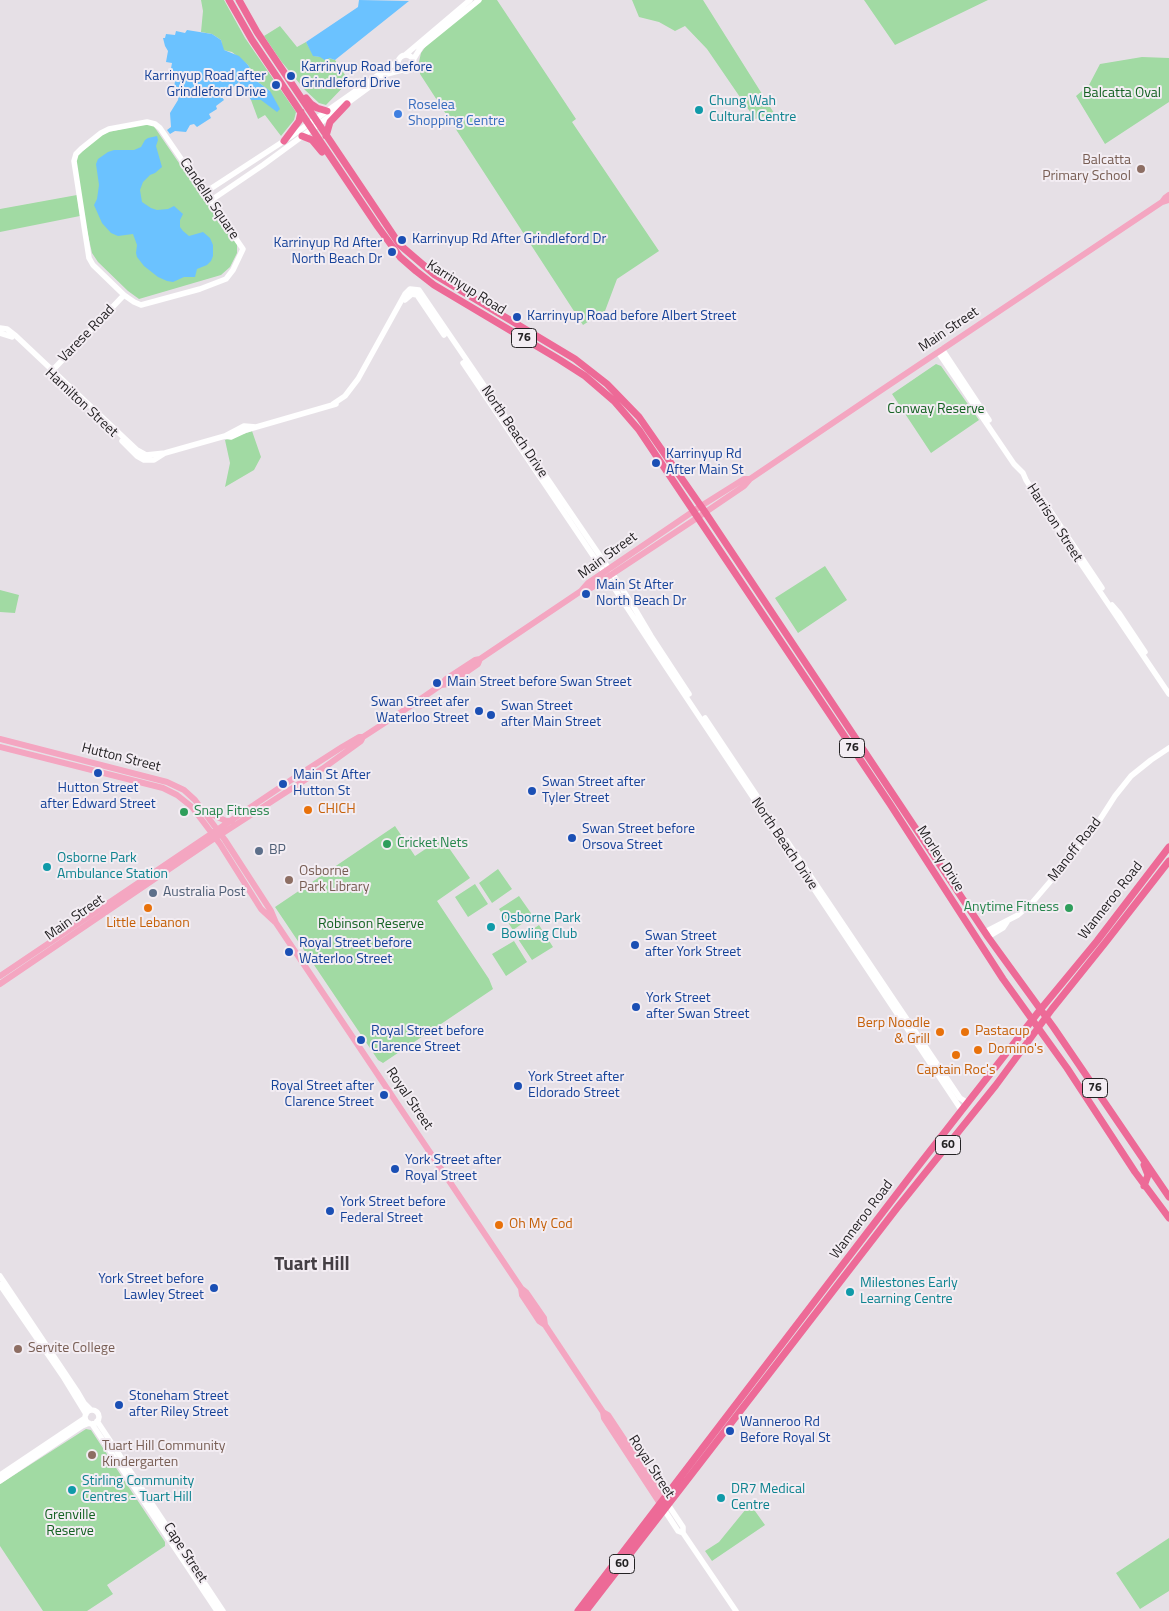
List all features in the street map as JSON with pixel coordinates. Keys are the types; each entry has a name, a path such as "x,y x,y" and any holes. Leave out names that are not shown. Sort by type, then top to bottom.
{"highway":[{"name":"Karrinyup Road","path":"229,0 252,40 390,245 400,257 434,285 572,367 614,401 645,439 696,514"},
{"name":"Karrinyup Road","path":"239,0 256,32 400,245 435,275 575,359 607,384 622,398 650,431 703,509"},
{"path":"290,81 311,104 327,111"},
{"path":"326,136 330,122 347,104"},
{"path":"284,141 299,121 301,112"},
{"path":"302,136 312,140 336,164"},
{"name":"Morley Drive","path":"703,509 986,935 1046,1018 1169,1197"},
{"name":"Morley Drive","path":"696,514 890,804 1003,979 1103,1122 1144,1186 1167,1216"},
{"name":"Wanneroo Road","path":"578,1611 912,1174 1169,847"},
{"name":"Wanneroo Road","path":"586,1611 897,1208 996,1085 1169,861"},
{"path":"995,948 1007,968 1007,975 1003,979"},
{"path":"1138,1151 1140,1160 1148,1175 1144,1186"},
{"path":"1155,1176 1150,1185 1167,1216"}],"main road":[{"name":"Main Street","path":"0,976 280,792 298,776 342,747 363,737 441,686 446,679 480,659 581,591 591,588 608,573 696,514 744,479 750,479 1166,201 1165,198 1169,195"},
{"name":"Main Street","path":"0,984 232,821 280,792 302,783 361,741 363,737"},
{"name":"Hutton Street","path":"0,740 167,782 184,790 202,809 216,834"},
{"name":"Hutton Street","path":"0,747 163,788 183,799 216,834"},
{"path":"298,776 302,783"},
{"path":"202,809 226,821 232,821"},
{"name":"Royal Street","path":"216,834 271,911 276,923 521,1288 526,1292 544,1318 545,1325 603,1412 604,1418 667,1508"}],"street":[{"path":"204,193 284,141 347,104 386,72 400,57 405,55 470,0"},
{"path":"317,121 327,111 386,72 410,69 421,47 479,0"},
{"path":"405,55 410,56 413,60"},
{"path":"398,61 402,70"},
{"name":"Candella Square","path":"147,122 155,124 165,135 210,201 243,249 233,270 226,279 200,289 141,305 124,294 93,265 89,258 75,170 74,161 76,154 101,133 109,129 147,122"},
{"path":"210,201 302,136 310,126"},
{"path":"258,158 263,165"},
{"path":"234,174 239,180"},
{"name":"Hamilton Street","path":"0,328 7,329 13,334 140,458 150,461 165,453 225,436 231,437 256,427 334,404 345,396 358,379 405,294 410,289 416,289 420,296"},
{"name":"Varese Road","path":"51,372 124,294"},
{"name":"North Beach Drive","path":"420,296 506,420 608,573 666,667 962,1111"},
{"name":"Hamilton Street","path":"0,333 9,335 27,349"},
{"name":"Harrison Street","path":"940,351 1014,458 1026,470 1031,482 1110,603 1119,613 1169,687"},
{"name":"Harrison Street","path":"940,351 1014,464 1023,473 1064,540 1169,694"},
{"name":"North Beach Drive","path":"608,573 636,609 651,636 960,1098 968,1103"},
{"name":"Manoff Road","path":"1148,760 1169,744"},
{"name":"Manoff Road","path":"986,935 1018,915 1031,904 1090,835 1126,776 1139,764 1169,748"},
{"name":"Cape Street","path":"0,1276 78,1391 90,1418 223,1611"},
{"name":"Cape Street","path":"0,1285 218,1611"},
{"path":"0,1475 90,1418"},
{"path":"0,1481 82,1426 90,1418"},
{"name":"Royal Street","path":"667,1508 682,1527 683,1533 736,1611"}],"green space":[{"path":"201,0 224,0 245,38 296,112 294,120 281,136 265,115 258,119 251,100 261,100 270,91 258,82 248,65 232,52 223,50 221,40 212,34 201,32 203,11"},
{"path":"481,0 497,0 576,119 572,122 659,251 617,279 605,311 583,325 420,74 419,62 421,53 426,46"},
{"path":"632,0 703,0 774,113 755,119 707,49 685,26 675,31 659,22 639,17"},
{"path":"864,0 988,0 895,45"},
{"path":"280,26 297,47 306,42 314,56 335,60 349,81 326,105 319,103 305,90 281,61 264,36"},
{"name":"Balcatta Oval","path":"1142,57 1169,58 1169,102 1105,144 1076,96 1089,85 1100,64"},
{"path":"146,124 153,125 179,163 199,187 237,243 237,253 230,267 221,275 139,299 98,262 92,253 82,208 76,162 77,156 99,137 108,132"},
{"path":"77,195 80,216 0,232 0,209"},
{"name":"Conway Reserve","path":"936,364 941,366 979,420 931,453 892,394"},
{"path":"252,431 261,457 254,470 225,487 230,463 225,440"},
{"path":"825,566 847,600 798,633 775,598"},
{"path":"0,590 19,595 15,613 0,612"},
{"name":"Robinson Reserve","path":"395,826 415,856 442,838 470,878 437,901 489,979 493,989 383,1063 378,1060 275,907"},
{"path":"498,869 512,889 492,903 479,883"},
{"path":"475,884 488,904 468,917 455,897"},
{"path":"519,896 533,916 513,930 499,909"},
{"path":"539,925 553,947 532,960 518,939"},
{"path":"514,941 527,962 506,976 492,954"},
{"name":"Grenville Reserve","path":"86,1429 91,1430 165,1542 165,1546 107,1585 113,1594 87,1611 43,1611 0,1546 0,1484"},
{"path":"750,1504 765,1525 712,1561 705,1551 719,1542"},
{"path":"1169,1538 1169,1591 1140,1609 1116,1573"}],"water":[{"path":"359,0 409,1 335,60 329,58 326,61 320,57 313,56 306,42 358,7"},
{"path":"187,30 212,34 221,40 224,50 239,56 248,65 258,82 270,91 280,109 277,112 261,100 251,100 239,82 222,97 224,100 216,106 217,109 209,114 211,118 197,127 194,124 190,125 186,132 175,131 170,134 167,130 171,127 170,113 178,100 180,88 174,87 176,76 170,74 172,63 166,62 168,51 163,38 165,38 166,34 175,35 176,31 185,33"},
{"path":"157,136 156,146 162,167 143,182 140,190 142,202 157,210 168,209 174,206 183,214 180,220 180,227 183,231 189,236 203,232 210,238 213,245 211,261 197,269 195,277 184,277 173,282 158,277 144,266 137,257 137,245 133,234 118,236 111,233 102,223 94,205 99,185 96,164 98,159 114,150 134,150 141,147 148,138"}],"place":[{"name":"Karrinyup Road before Grindleford Drive","path":"291,76"},
{"name":"Karrinyup Road after Grindleford Drive","path":"276,85"},
{"name":"Chung Wah Cultural Centre","path":"699,110"},
{"name":"Roselea Shopping Centre","path":"398,114"},
{"name":"Balcatta Primary School","path":"1141,169"},
{"name":"Karrinyup Rd After Grindleford Dr","path":"402,240"},
{"name":"Karrinyup Rd After North Beach Dr","path":"392,252"},
{"name":"Karrinyup Road before Albert Street","path":"517,317"},
{"name":"Karrinyup Rd After Main St","path":"656,463"},
{"name":"Main St After North Beach Dr","path":"586,594"},
{"name":"Main Street before Swan Street","path":"437,683"},
{"name":"Swan Street afer Waterloo Street","path":"479,711"},
{"name":"Swan Street after Main Street","path":"491,715"},
{"name":"Hutton Street after Edward Street","path":"98,773"},
{"name":"Main St After Hutton St","path":"283,784"},
{"name":"Swan Street after Tyler Street","path":"532,791"},
{"name":"CHICH","path":"308,810"},
{"name":"Snap Fitness","path":"184,812"},
{"name":"Swan Street before Orsova Street","path":"572,838"},
{"name":"Cricket Nets","path":"387,844"},
{"name":"BP","path":"259,851"},
{"name":"Osborne Park Ambulance Station","path":"47,867"},
{"name":"Osborne Park Library","path":"289,880"},
{"name":"Australia Post","path":"153,893"},
{"name":"Little Lebanon","path":"148,908"},
{"name":"Anytime Fitness","path":"1069,908"},
{"name":"Osborne Park Bowling Club","path":"491,927"},
{"name":"Swan Street after York Street","path":"635,945"},
{"name":"Royal Street before Waterloo Street","path":"289,952"},
{"name":"York Street after Swan Street","path":"636,1007"},
{"name":"Berp Noodle & Grill","path":"940,1032"},
{"name":"Pastacup","path":"965,1032"},
{"name":"Royal Street before Clarence Street","path":"361,1040"},
{"name":"Domino's","path":"978,1050"},
{"name":"Captain Roc's","path":"956,1055"},
{"name":"York Street after Eldorado Street","path":"518,1086"},
{"name":"Royal Street after Clarence Street","path":"384,1095"},
{"name":"York Street after Royal Street","path":"395,1169"},
{"name":"York Street before Federal Street","path":"330,1211"},
{"name":"Oh My Cod","path":"499,1225"},
{"name":"York Street before Lawley Street","path":"214,1288"},
{"name":"Milestones Early Learning Centre","path":"850,1292"},
{"name":"Servite College","path":"18,1349"},
{"name":"Stoneham Street after Riley Street","path":"119,1405"},
{"name":"Wanneroo Rd Before Royal St","path":"730,1431"},
{"name":"Tuart Hill Community Kindergarten","path":"92,1455"},
{"name":"Stirling Community Centres - Tuart Hill","path":"72,1490"},
{"name":"DR7 Medical Centre","path":"721,1498"}],"district":[{"name":"Tuart Hill","path":"312,1265"}]}
